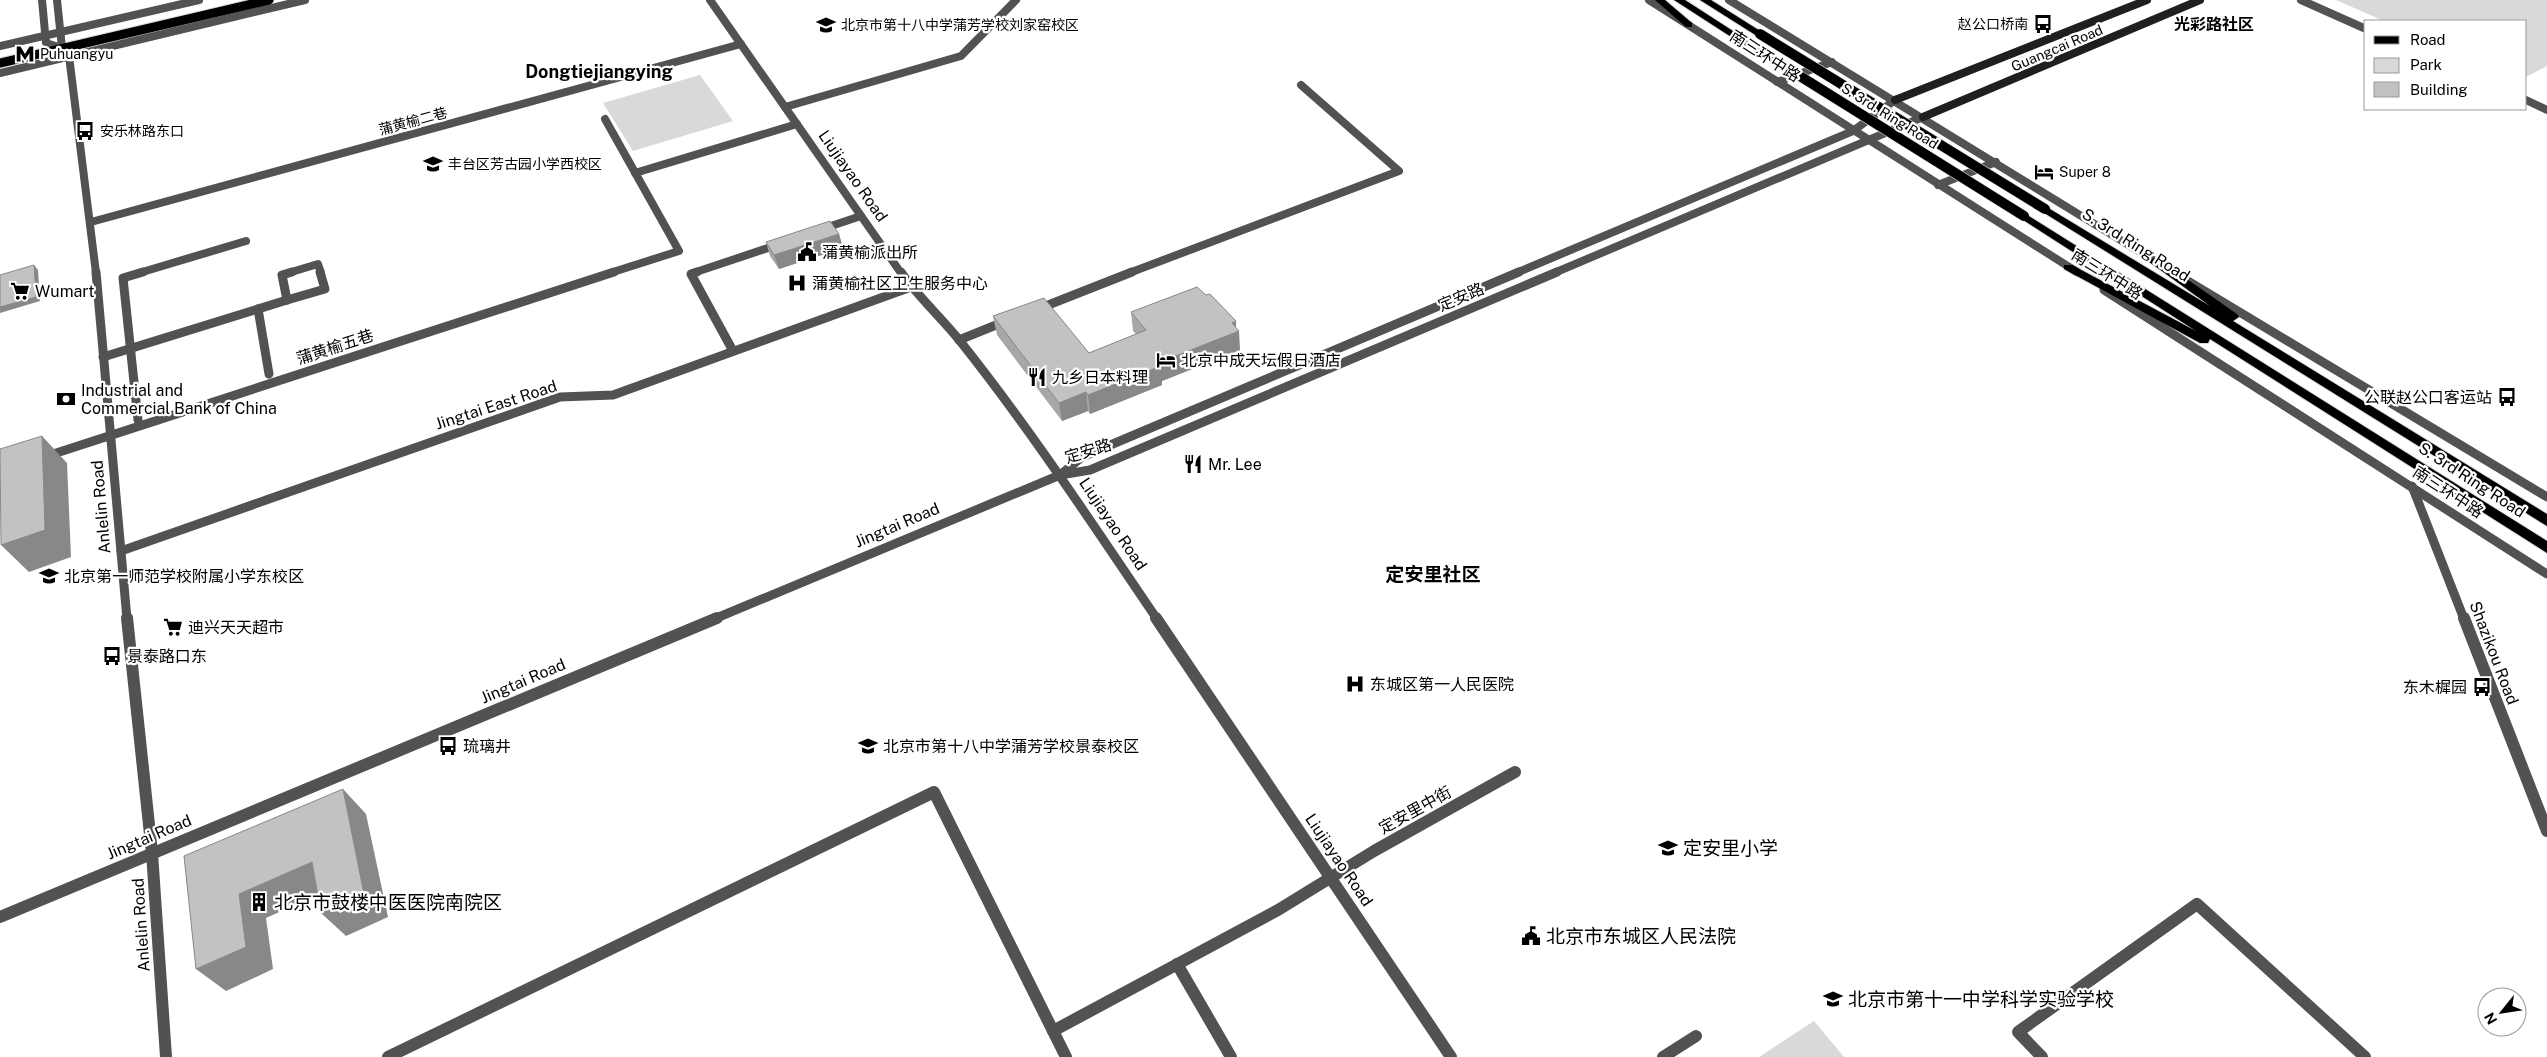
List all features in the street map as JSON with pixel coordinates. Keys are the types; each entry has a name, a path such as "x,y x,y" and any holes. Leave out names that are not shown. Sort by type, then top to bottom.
{"highway":[{"path":"1660,0 1689,25"},
{"name":"S. 3rd. Ring Road","path":"1679,0 2024,216"},
{"name":"S. 3rd Ring Road","path":"1705,0 2547,521"},
{"name":"S. 3rd Ring Road","path":"2024,216 2547,548"},
{"path":"2154,260 2354,402"},
{"path":"2068,267 2313,399"}],"main road":[{"path":"0,63 61,40 234,0"},
{"path":"0,54 46,40 61,40 269,0"},
{"name":"Guangcai Road","path":"1895,100 2147,0"},
{"name":"Guangcai Road","path":"1923,118 2200,0"}],"street":[{"path":"0,46 46,40 42,0"},
{"path":"57,0 61,40 69,56"},
{"path":"61,40 199,0"},
{"path":"0,73 305,0"},
{"name":"Liujiayao Road","path":"710,0 911,287 959,340 1060,475 1451,1057"},
{"path":"785,107 961,56 1016,0"},
{"name":"南三环中路","path":"1649,0 2547,574"},
{"name":"南三环中路","path":"1729,0 2154,260 2547,497"},
{"path":"2301,0 2364,28"},
{"name":"蒲黄榆二巷","path":"91,222 741,44"},
{"name":"Anlelin Road","path":"69,56 91,222 102,357 112,435 121,551 152,853 166,1057"},
{"path":"1777,82 1832,62"},
{"path":"1033,311 1216,239 1399,171 1301,85"},
{"name":"定安路","path":"1060,475 1082,456 1853,131 1895,100"},
{"path":"2527,100 2547,110"},
{"name":"定安路","path":"1060,475 1090,470 1923,118"},
{"path":"605,119 635,173 797,124"},
{"path":"1938,185 1996,162"},
{"name":"蒲黄榆五巷","path":"37,459 679,251 635,173"},
{"path":"814,232 861,216"},
{"path":"138,420 123,278 246,241"},
{"path":"733,351 691,274 786,242"},
{"path":"102,357 325,289 318,264 282,274 287,300"},
{"name":"Jingtai East Road","path":"121,551 560,397 613,395 911,287"},
{"path":"258,309 269,374"},
{"path":"959,340 1014,318"},
{"name":"Jingtai Road","path":"0,917 1060,475"},
{"name":"Shazikou Road","path":"2412,486 2547,831"},
{"name":"定安里中街","path":"1053,1031 1332,878 1374,851 1515,772"},
{"path":"388,1057 934,792 1066,1057"},
{"path":"2042,1057 2018,1032 2197,904 2365,1057"},
{"path":"1177,964 1231,1057"},
{"path":"1663,1057 1696,1036"}],"green space":[{"path":"2336,0 2547,0 2547,66 2527,76 2527,20 2382,20"},
{"path":"700,75 733,121 633,151 603,103"},
{"path":"1814,1021 1844,1057 1759,1057"}],"building":[{"path":"830,221 839,234 774,255 766,242"},
{"name":"Wumart","path":"34,265 36,297 0,307 0,275"},
{"name":"北京中成天坛假日酒店","path":"1197,287 1206,295 1210,294 1236,321 1232,323 1239,331 1158,363 1161,366 1088,395 1086,392 1059,403 993,316 1044,298 1089,353 1146,330 1131,312"},
{"path":"42,436 45,530 1,545 0,449"},
{"path":"343,789 364,894 321,913 312,862 239,894 246,947 196,969 184,856"}],"place":[{"name":"赵公口桥南","path":"2043,24"},
{"name":"北京市第十八中学蒲芳学校刘家窑校区","path":"826,25"},
{"name":"Puhuangyu","path":"25,54"},
{"name":"安乐林路东口","path":"85,131"},
{"name":"丰台区芳古园小学西校区","path":"433,164"},
{"name":"Super 8","path":"2044,172"},
{"name":"蒲黄榆派出所","path":"807,252"},
{"name":"蒲黄榆社区卫生服务中心","path":"797,283"},
{"name":"Wumart","path":"20,291"},
{"name":"北京中成天坛假日酒店","path":"1166,360"},
{"name":"九乡日本料理","path":"1037,377"},
{"name":"公联赵公口客运站","path":"2507,397"},
{"name":"Industrial and Commercial Bank of China","path":"66,399"},
{"name":"Mr. Lee","path":"1193,464"},
{"name":"北京第一师范学校附属小学东校区","path":"49,576"},
{"name":"迪兴天天超市","path":"173,627"},
{"name":"景泰路口东","path":"112,656"},
{"name":"东城区第一人民医院","path":"1355,684"},
{"name":"东木樨园","path":"2482,687"},
{"name":"琉璃井","path":"448,746"},
{"name":"北京市第十八中学蒲芳学校景泰校区","path":"868,746"},
{"name":"定安里小学","path":"1668,848"},
{"name":"北京市鼓楼中医医院南院区","path":"259,902"},
{"name":"北京市东城区人民法院","path":"1531,936"},
{"name":"北京市第十一中学科学实验学校","path":"1833,999"}],"district":[{"name":"光彩路社区","path":"2214,24"},
{"name":"Dongtiejiangying","path":"599,71"},
{"name":"定安里社区","path":"1433,574"}]}
